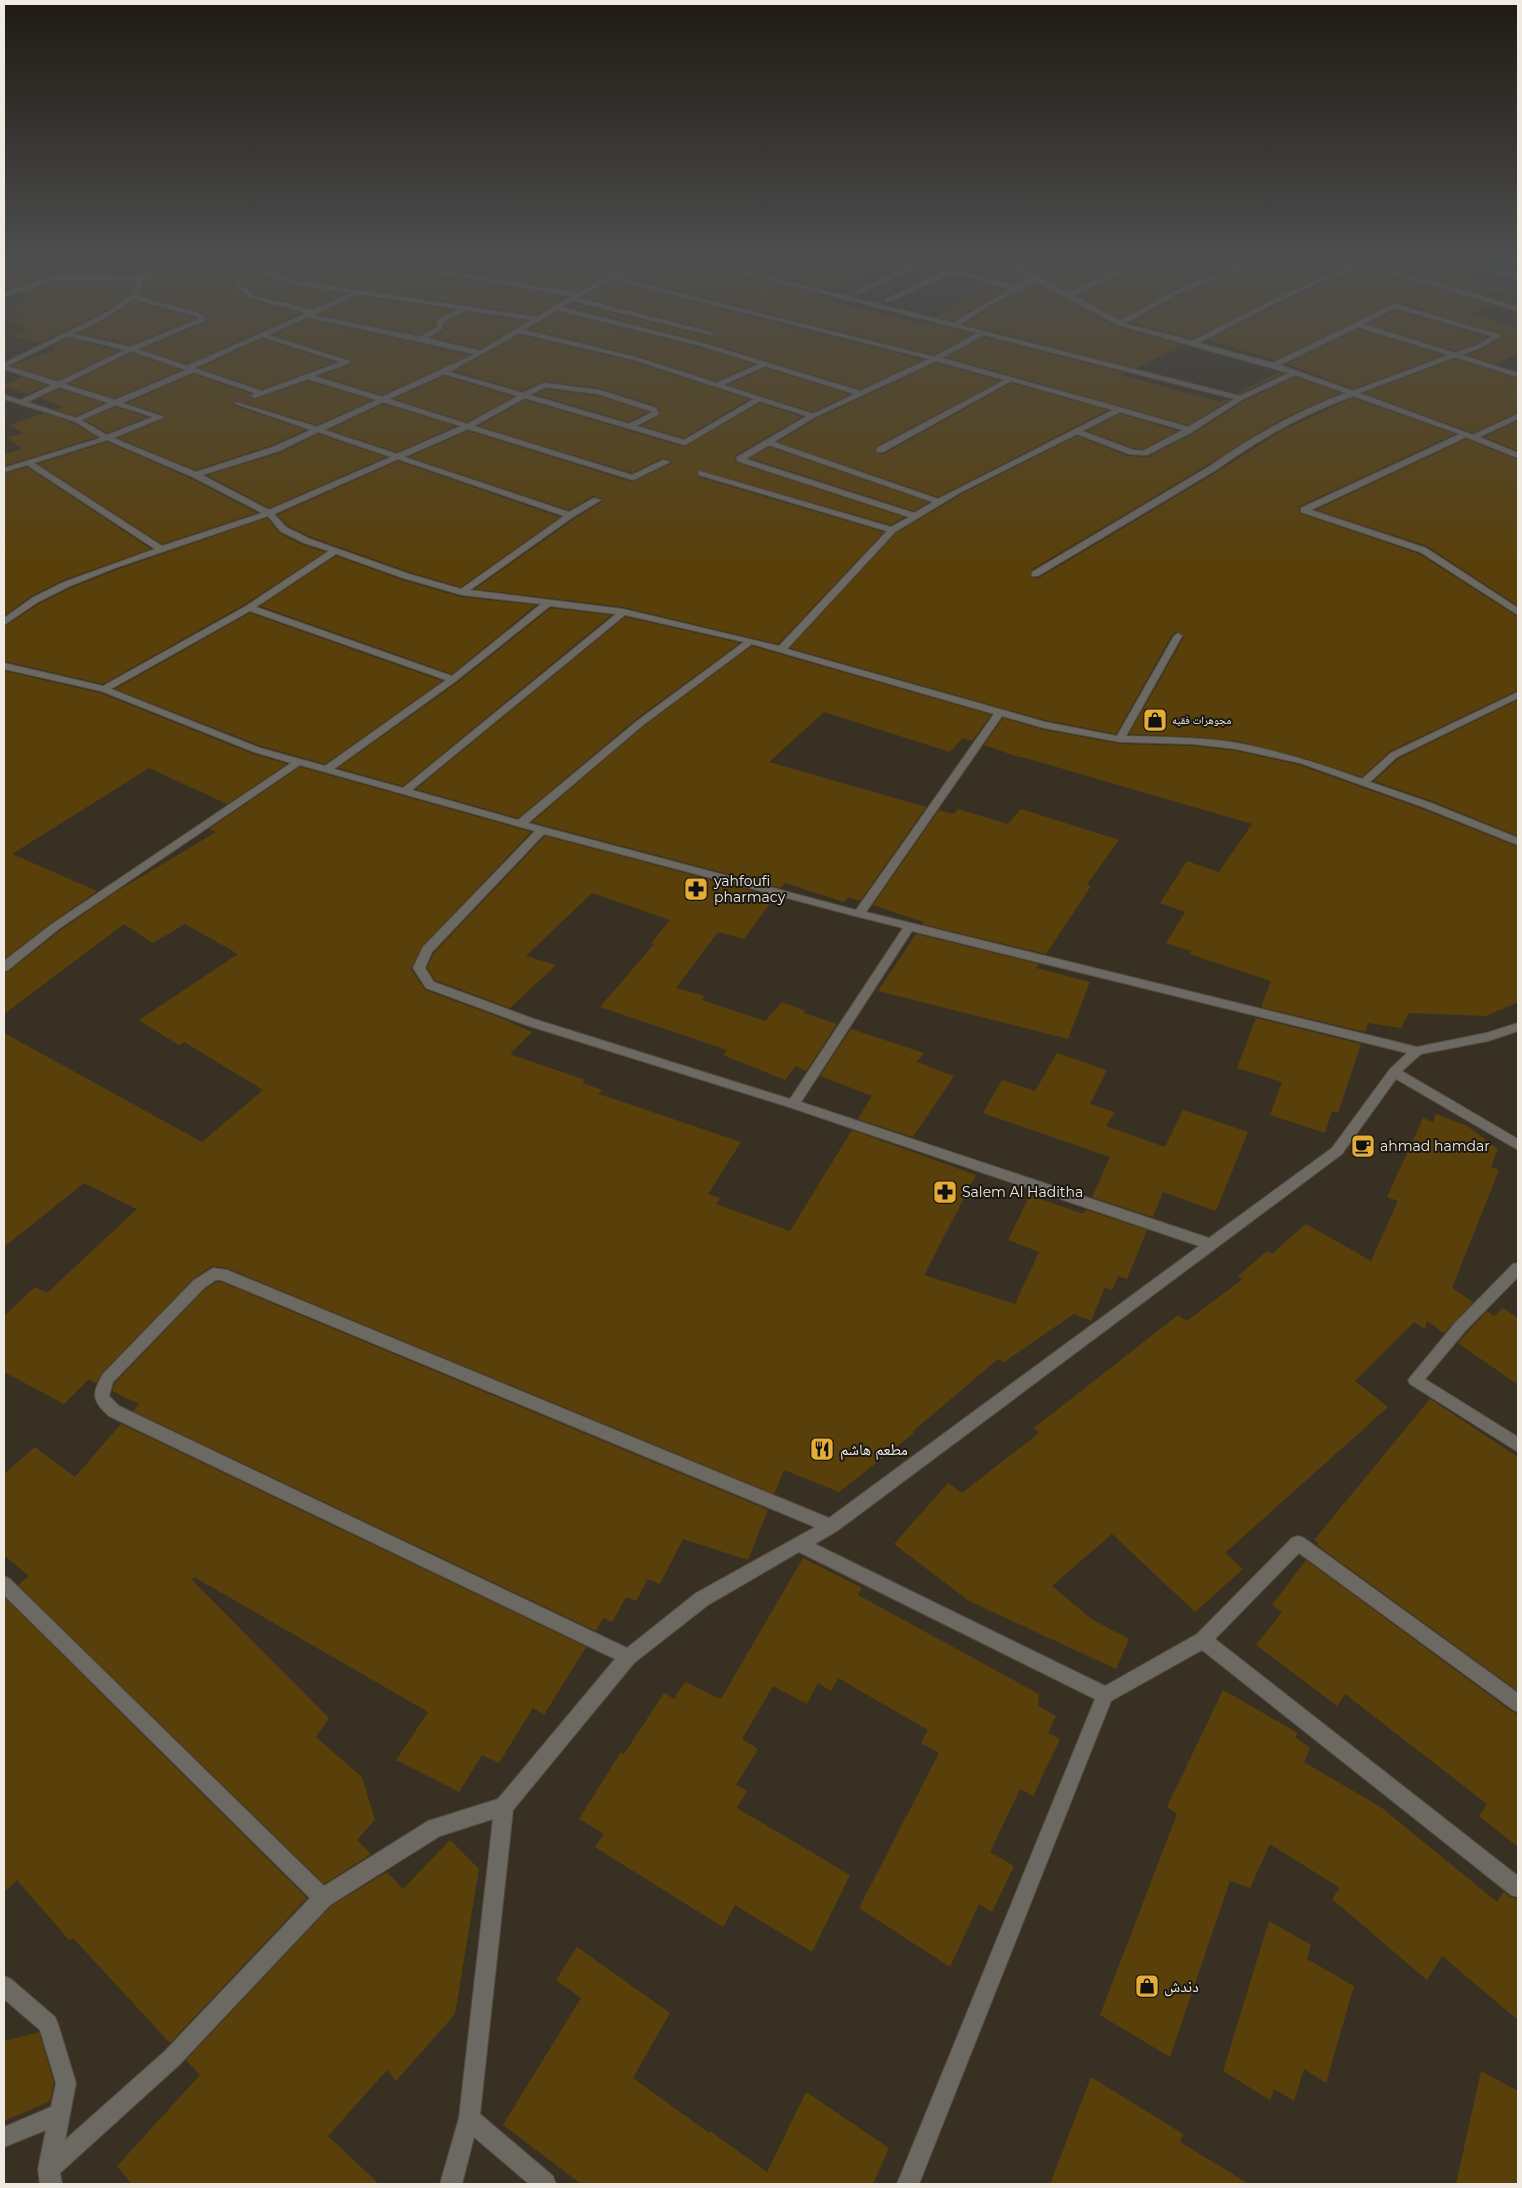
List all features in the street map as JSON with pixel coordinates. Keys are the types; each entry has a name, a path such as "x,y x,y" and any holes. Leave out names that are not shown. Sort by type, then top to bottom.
{"street":[{"path":"4,366 19,358"},
{"path":"22,402 113,358"},
{"path":"158,358 261,393"},
{"path":"76,420 213,358"},
{"path":"335,358 347,362 238,403 570,515"},
{"path":"196,475 276,449 471,358"},
{"path":"630,358 813,416"},
{"path":"745,358 862,394"},
{"path":"932,358 1120,409 1189,430"},
{"path":"1085,358 1241,398"},
{"path":"1247,358 1296,372 1470,436 1518,456"},
{"path":"1274,365 1288,358"},
{"path":"1035,574 1213,468 1241,448 1280,425 1321,405 1445,358"},
{"path":"1463,358 1518,375"},
{"path":"915,516 740,459 813,416 935,359"},
{"path":"717,385 764,364"},
{"path":"4,366 57,386 160,417 107,438 4,470"},
{"path":"443,372 685,442 759,399"},
{"path":"1077,432 1138,453 1146,452 1189,430 1241,398 1296,372"},
{"path":"310,377 633,478 666,462"},
{"path":"880,450 1011,379"},
{"path":"4,622 35,600 67,584 112,566 269,513 468,426 544,385 581,389 612,396 654,409 657,413 629,427"},
{"path":"4,397 76,420 107,438 196,475 269,513 283,529 333,552 462,592 623,612 751,641 1044,725 1120,740 1193,741 1236,746 1303,761 1427,805 1518,842"},
{"path":"781,650 892,530 958,490 1120,409"},
{"path":"1518,416 1304,510 1423,550 1518,612"},
{"path":"769,443 940,502"},
{"path":"29,463 162,549"},
{"path":"702,473 892,530"},
{"path":"462,592 570,515 597,500"},
{"path":"104,689 249,608 333,552"},
{"path":"326,770 453,679 548,603"},
{"path":"249,608 453,679"},
{"path":"405,792 623,612"},
{"path":"1120,740 1178,636"},
{"path":"520,824 640,723 751,641"},
{"path":"4,666 104,689 257,750 542,830 859,914 1417,1051 1488,1037 1518,1028"},
{"path":"1364,782 1394,755 1518,695"},
{"path":"859,914 999,713"},
{"path":"4,967 56,926 298,762"},
{"path":"542,830 427,950 418,968 430,985 530,1022 793,1104 1210,1244"},
{"path":"793,1104 909,926"},
{"path":"50,2177 172,2058 323,1898 435,1828 504,1806 628,1657 702,1599 831,1526 1337,1150 1394,1072 1417,1051"},
{"path":"1394,1072 1518,1145"},
{"path":"1518,1268 1445,1342 1414,1380 1518,1445"},
{"path":"628,1657 114,1411 104,1403 101,1396 102,1388 108,1378 200,1284 213,1274 222,1274 831,1526"},
{"path":"908,2184 1105,1695 1203,1640 1298,1543 1518,1703"},
{"path":"799,1544 1105,1695"},
{"path":"4,1584 323,1898"},
{"path":"1203,1640 1518,1888"},
{"path":"451,2184 469,2118 504,1806"},
{"path":"4,1986 48,2024 66,2083 50,2177"},
{"path":"4,2137 61,2113"},
{"path":"469,2118 545,2184"}],"building":[{"path":"32,358 104,358 58,380 12,366"},
{"path":"121,358 146,358 181,370 115,398 69,384"},
{"path":"169,358 200,358 187,364"},
{"path":"220,358 323,358 335,362 262,389 199,368"},
{"path":"347,358 462,358 382,395 320,376 350,365 350,359"},
{"path":"477,358 618,358 749,399 684,438 641,426 661,415 657,406 600,388 544,381 523,391 454,371"},
{"path":"645,358 734,358 754,364 717,381"},
{"path":"759,358 916,358 923,360 860,389"},
{"path":"950,358 1067,358 1125,373 1121,375 1220,402 1226,399 1230,400 1188,425"},
{"path":"1097,358 1156,358 1136,368"},
{"path":"1299,358 1435,358 1353,389 1287,364"},
{"path":"1477,358 1509,358 1496,364"},
{"path":"1455,359 1518,379 1518,412 1473,433 1364,393"},
{"path":"936,363 1000,381 876,446 876,453 884,454 1011,383 1108,410 938,497 778,442 816,419"},
{"path":"765,368 850,394 813,412 728,385"},
{"path":"1279,372 1284,373 1240,394 1237,393"},
{"path":"193,374 251,394 249,396 253,400 308,381 372,400 317,425 235,400 235,406 306,430 272,445 196,470 118,438 166,418 165,415 127,403"},
{"path":"444,376 513,397 467,422 394,399"},
{"path":"22,377 47,385 28,394 4,386"},
{"path":"1295,377 1341,393 1292,414 1258,433 1031,570 1031,577 1039,578 1217,472 1283,430 1353,398 1455,434 1300,506 1299,513 1419,554 1518,617 1518,690 1390,751 1362,777 1301,757 1237,741 1129,734 1184,637 1178,631 1172,635 1116,734 1045,720 790,648 896,533 962,494 1077,436 1128,456 1148,457 1193,434 1244,401"},
{"path":"59,389 104,403 76,416 56,410 63,407 40,398"},
{"path":"545,389 598,396 648,412 629,422 535,394"},
{"path":"525,400 684,447 760,403 802,417 736,455 735,462 904,517 891,525 698,470 698,477 884,532 778,644 623,607 475,589 574,519 602,502 603,499 593,496 569,510 409,457 468,431 632,482 672,463 671,460 662,458 632,473 479,426"},
{"path":"383,404 456,426 397,452 329,430"},
{"path":"116,407 147,417 107,433 85,420"},
{"path":"44,413 73,423 97,437 4,466 4,454 22,449 7,437 24,433 9,425"},
{"path":"1120,414 1178,431 1143,449 1133,448 1087,431"},
{"path":"1518,421 1518,451 1484,437"},
{"path":"318,434 386,457 269,508 207,475 280,453"},
{"path":"1466,439 1518,460 1518,606 1427,546 1316,510"},
{"path":"107,442 192,479 257,513 162,544 38,464"},
{"path":"769,447 929,502 914,511 750,458"},
{"path":"398,461 560,517 461,587 410,572 311,537 287,525 277,515"},
{"path":"27,467 151,549 63,580 31,596 4,616 4,474"},
{"path":"267,518 279,533 303,545 325,552 245,604 103,684 4,661 4,627 39,604 71,588 116,570"},
{"path":"336,556 402,580 461,597 536,605 452,674 260,606"},
{"path":"551,608 611,615 403,786 338,768 457,683"},
{"path":"250,613 442,681 325,764 261,746 115,689"},
{"path":"625,617 740,643 636,719 518,818 416,789"},
{"path":"752,646 991,715 972,741 963,738 950,752 824,712 769,762 926,807 860,901 848,897 844,902 785,883 781,888 532,822 644,726"},
{"path":"4,671 100,693 253,754 287,764 227,804 149,768 12,854 97,891 4,959"},
{"path":"1518,700 1518,836 1432,801 1374,781 1398,759"},
{"path":"1003,718 1044,730 1120,744 1193,746 1236,751 1299,765 1422,809 1518,847 1518,1002 1486,1016 1409,1013 1401,1028 1368,1023 1365,1032 1261,1007 1271,981 1189,954 1191,951 1166,943 1185,912 1160,903 1187,861 1219,872 1252,824 1022,758 984,745"},
{"path":"300,767 531,832 422,946 411,969 425,990 501,1018 532,1032 510,1054 585,1080 582,1083 602,1090 599,1094 741,1142 708,1194 720,1198 716,1204 790,1231 852,1130 976,1175 924,1275 1015,1304 1039,1252 1008,1240 1030,1195 1083,1214 1086,1210 1147,1230 1127,1279 1118,1276 1112,1290 1105,1287 1091,1321 1074,1314 1004,1362 998,1359 912,1432 914,1433 839,1492 784,1470 774,1494 227,1268 212,1266 193,1279 102,1373 96,1383 89,1379 64,1404 4,1372 4,1316 35,1287 47,1293 137,1209 84,1183 4,1247 4,1033 202,1142 263,1090 184,1042 179,1045 139,1020 238,954 185,924 153,943 124,924 4,1014 4,973 114,893 216,832 209,829"},
{"path":"958,809 1008,824 1021,809 1119,840 1087,884 1091,886 1046,954 922,924 924,922 873,905 939,810 953,814"},
{"path":"545,836 775,897 744,939 718,932 676,988 705,996 702,1000 765,1021 782,1002 805,1011 804,1013 837,1024 806,1071 796,1066 785,1080 723,1055 727,1050 600,1007 654,944 651,943 670,920 592,893 526,956 556,965 510,1008 435,980 427,968 434,953"},
{"path":"916,934 1039,964 1036,968 1090,982 1068,1039 878,991"},
{"path":"1256,1018 1361,1044 1338,1113 1332,1111 1325,1133 1270,1115 1282,1082 1237,1068"},
{"path":"851,1029 924,1053 917,1062 954,1076 913,1137 858,1119 872,1096 820,1076"},
{"path":"1057,1053 1107,1070 1090,1104 1115,1112 1106,1126 1165,1147 1183,1110 1248,1132 1216,1211 1163,1192 1153,1217 1092,1197 1110,1157 983,1113 1002,1080 1035,1091"},
{"path":"1436,1114 1467,1126 1498,1149 1491,1167 1499,1170 1452,1288 1473,1302 1444,1333 1427,1321 1425,1329 1414,1322 1355,1381 1388,1407 1225,1553 1243,1569 1195,1612 1112,1534 1052,1586 1093,1620 1129,1639 1116,1669 969,1601 894,1544 948,1483 962,1493 1039,1433 1034,1428 1178,1315 1187,1321 1243,1279 1238,1276 1267,1251 1272,1254 1306,1224 1371,1261 1398,1201 1387,1197 1423,1118 1433,1122"},
{"path":"217,1282 221,1282 768,1510 748,1560 683,1539 660,1584 648,1579 636,1601 626,1597 612,1622 603,1618 596,1631 133,1411 139,1404 112,1391 115,1383 205,1289"},
{"path":"1503,1308 1518,1318 1518,1385 1458,1343 1487,1311 1494,1316"},
{"path":"1430,1399 1518,1457 1518,1691 1317,1545 1319,1543 1314,1540"},
{"path":"121,1424 586,1647 544,1715 533,1708 499,1763 482,1755 459,1792 396,1760 428,1712 194,1577 192,1580 329,1718 316,1737 362,1777 375,1820 357,1840 371,1854 324,1884 18,1585 29,1576 4,1555 4,1474 35,1447 75,1477"},
{"path":"803,1558 862,1588 858,1595 1039,1694 1038,1706 1056,1716 1048,1733 1060,1739 1033,1796 1020,1789 990,1852 1014,1866 992,1912 979,1904 950,1967 859,1908 939,1753 921,1743 928,1730 838,1678 831,1691 818,1683 807,1704 773,1686 742,1739 758,1749 736,1785 747,1791 737,1808 850,1875 812,1952 735,1905 723,1927 595,1847 604,1834 579,1819 621,1752 624,1754 664,1693 674,1699 685,1682 721,1699"},
{"path":"1306,1560 1511,1711 1518,1714 1518,1847 1479,1816 1487,1804 1345,1694 1337,1706 1256,1645 1282,1612 1272,1605"},
{"path":"4,1597 307,1898 170,2043 73,1938 70,1941 17,1880 4,1892"},
{"path":"1223,1690 1298,1733 1295,1737 1310,1748 1304,1762 1382,1808 1497,1902 1504,1892 1510,1897 1518,1899 1518,2020 1442,1956 1427,1980 1332,1899 1340,1888 1270,1844 1250,1888 1230,1881 1170,2057 1100,2015 1177,1814 1167,1807"},
{"path":"450,1840 479,1869 455,2014 396,2081 387,2070 328,2136 379,2184 132,2184 117,2166 200,2075 186,2060 331,1906 387,1872 403,1889"},
{"path":"1269,1921 1311,1945 1307,1959 1354,1986 1326,2083 1304,2069 1294,2101 1274,2089 1270,2100 1223,2071"},
{"path":"577,1947 670,2013 633,2078 767,2172 806,2092 889,2148 873,2184 581,2184 503,2125 581,1998 556,1980"},
{"path":"39,2032 54,2083 50,2101 4,2121 4,2041"},
{"path":"1481,2071 1518,2091 1518,2184 1456,2184"},
{"path":"1091,2077 1183,2134 1180,2142 1249,2184 1050,2184"}],"place":[{"name":"مجوهرات فقيه","path":"1155,720"},
{"name":"yahfoufi pharmacy","path":"696,889"},
{"name":"ahmad hamdar","path":"1363,1146"},
{"name":"Salem Al Haditha","path":"945,1192"},
{"name":"مطعم هاشم","path":"822,1449"},
{"name":"دندش","path":"1147,1986"}]}
